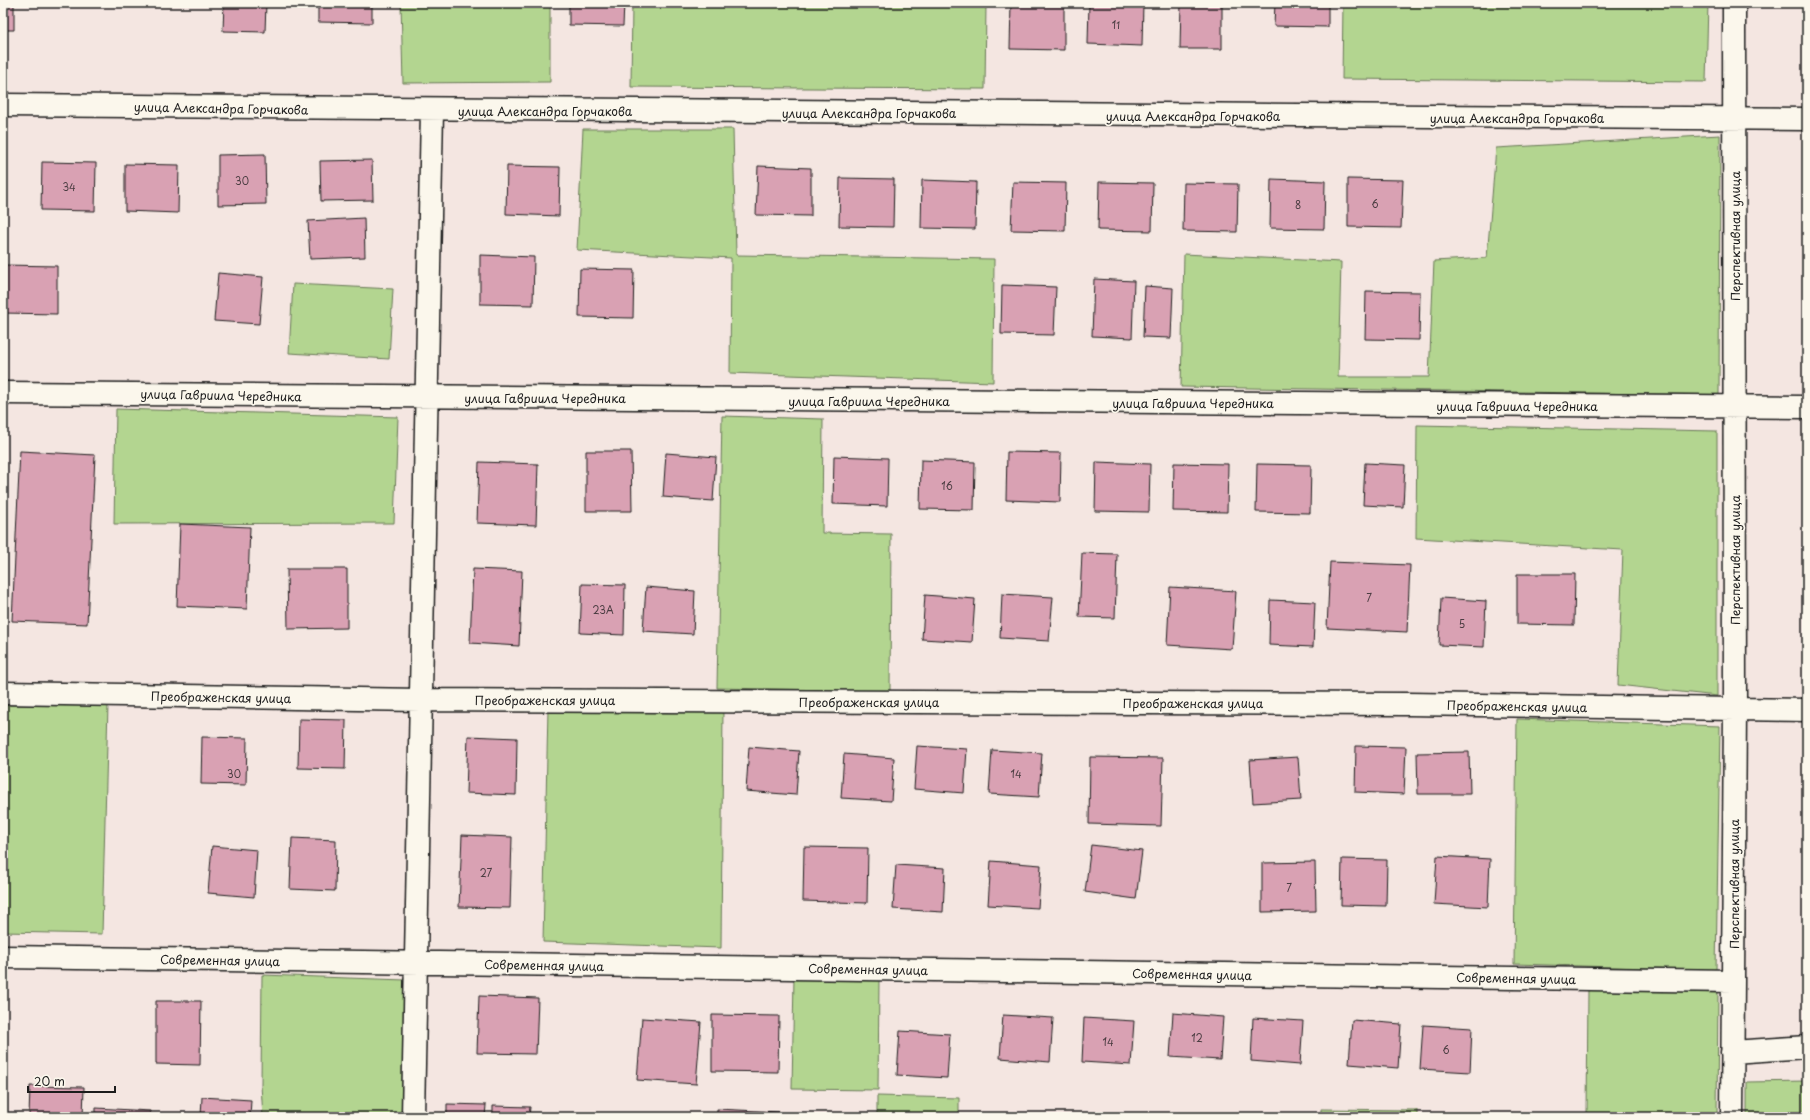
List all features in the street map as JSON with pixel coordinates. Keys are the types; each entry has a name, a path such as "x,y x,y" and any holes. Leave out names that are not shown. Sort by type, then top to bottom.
{"street":[{"name":"Перспективная улица","path":"1732,1117 1735,710 1734,3"},
{"name":"улица Александра Горчакова","path":"3,105 432,110 1735,120 1807,119"},
{"path":"413,1117 432,110"},
{"name":"улица Гавриила Чередника","path":"3,393 1735,408 1807,407"},
{"name":"Преображенская улица","path":"3,693 420,700 1400,704 1807,710"},
{"name":"Современная улица","path":"3,957 1733,981"},
{"path":"1732,1052 1807,1047"}],"green space":[{"path":"401,3 550,3 550,82 403,83"},
{"path":"632,3 986,3 985,89 631,87"},
{"path":"1343,3 1708,3 1706,82 1342,79"},
{"path":"583,129 733,129 736,255 994,259 993,382 730,373 731,258 577,250"},
{"path":"1720,135 1719,395 1181,387 1184,254 1341,262 1338,377 1429,377 1434,261 1487,258 1496,148"},
{"path":"293,284 393,289 389,359 289,353"},
{"path":"116,409 398,417 394,523 114,524"},
{"path":"722,416 823,419 822,533 891,534 890,691 717,688"},
{"path":"1417,425 1717,431 1717,696 1618,685 1623,550 1416,538"},
{"path":"3,705 108,705 102,934 3,932"},
{"path":"723,708 721,948 543,942 548,709"},
{"path":"1517,719 1720,726 1716,970 1514,964"},
{"path":"262,975 405,980 402,1117 263,1117 261,1085"},
{"path":"794,977 879,979 878,1090 792,1089"},
{"path":"1588,988 1718,993 1717,1117 1587,1117"},
{"path":"1807,1081 1807,1117 1747,1117 1747,1082"},
{"path":"877,1096 959,1098 959,1117 877,1117"},
{"path":"1321,1109 1417,1110 1417,1117 1321,1117"}],"building":[{"path":"3,3 14,3 14,30 3,30"},
{"path":"224,3 266,3 265,32 223,31"},
{"path":"318,3 372,3 372,23 318,22"},
{"path":"569,3 624,3 623,26 569,25"},
{"path":"1011,3 1064,3 1064,50 1010,49"},
{"path":"1089,3 1143,3 1142,46 1088,44"},
{"path":"1181,3 1222,3 1222,49 1180,49"},
{"path":"1275,3 1328,3 1328,27 1274,26"},
{"path":"265,154 266,204 218,205 218,155"},
{"path":"372,160 373,200 321,201 320,161"},
{"path":"42,162 96,163 95,211 41,210"},
{"path":"125,164 179,165 178,213 125,211"},
{"path":"507,166 560,167 559,216 506,214"},
{"path":"758,166 811,168 811,216 756,215"},
{"path":"3,170 4,170 3,218"},
{"path":"840,178 894,179 893,227 839,226"},
{"path":"1271,179 1325,181 1324,229 1270,228"},
{"path":"1348,179 1403,180 1401,228 1348,227"},
{"path":"922,180 976,182 975,229 921,228"},
{"path":"1013,182 1066,183 1065,231 1011,230"},
{"path":"1099,182 1153,183 1152,231 1098,230"},
{"path":"1184,183 1238,184 1237,232 1183,231"},
{"path":"364,218 365,257 310,259 308,221"},
{"path":"480,255 534,257 533,305 480,304"},
{"path":"4,265 57,266 57,314 3,313"},
{"path":"580,269 634,270 633,318 579,317"},
{"path":"218,273 263,277 259,324 214,321"},
{"path":"1094,279 1134,281 1132,338 1092,336"},
{"path":"1002,285 1056,287 1054,335 1001,334"},
{"path":"1145,286 1173,288 1171,338 1143,337"},
{"path":"1366,291 1420,292 1419,340 1365,339"},
{"path":"20,451 95,455 87,624 12,621"},
{"path":"586,451 631,451 632,511 586,511"},
{"path":"1007,452 1061,453 1060,502 1006,500"},
{"path":"666,453 716,457 713,501 663,497"},
{"path":"834,456 888,458 887,506 833,504"},
{"path":"921,460 975,462 974,510 920,509"},
{"path":"479,462 538,464 536,525 477,523"},
{"path":"1096,462 1150,464 1149,512 1095,511"},
{"path":"1174,463 1228,464 1227,512 1173,511"},
{"path":"1365,463 1405,465 1403,507 1363,505"},
{"path":"1257,464 1311,465 1310,513 1256,512"},
{"path":"180,524 250,527 247,609 177,606"},
{"path":"1082,553 1117,554 1115,618 1079,617"},
{"path":"1330,562 1410,565 1407,632 1327,628"},
{"path":"287,569 347,569 347,628 288,629"},
{"path":"473,569 522,571 519,646 470,643"},
{"path":"1517,574 1575,574 1574,625 1517,624"},
{"path":"582,584 625,585 624,635 580,633"},
{"path":"646,587 695,591 693,634 643,631"},
{"path":"1170,587 1236,591 1232,649 1167,645"},
{"path":"1002,594 1053,597 1049,641 1000,638"},
{"path":"925,595 975,599 972,642 922,639"},
{"path":"1441,598 1486,601 1484,647 1439,645"},
{"path":"1270,600 1315,602 1313,647 1269,645"},
{"path":"299,719 346,720 345,769 298,768"},
{"path":"468,736 517,738 516,795 466,793"},
{"path":"202,737 247,738 246,785 201,784"},
{"path":"917,746 967,749 964,793 914,789"},
{"path":"1356,746 1406,747 1404,794 1355,792"},
{"path":"749,747 799,751 796,795 746,791"},
{"path":"992,750 1042,753 1039,797 989,794"},
{"path":"1469,752 1470,794 1418,794 1417,753"},
{"path":"844,754 894,758 891,801 841,798"},
{"path":"1090,757 1163,758 1161,826 1089,824"},
{"path":"1298,757 1301,800 1253,803 1250,760"},
{"path":"462,835 512,837 510,908 459,907"},
{"path":"292,838 336,840 335,891 290,889"},
{"path":"1091,845 1142,851 1136,899 1085,892"},
{"path":"212,846 257,850 254,897 208,893"},
{"path":"804,847 868,848 867,903 803,901"},
{"path":"1437,856 1490,859 1488,907 1434,904"},
{"path":"1342,859 1387,860 1386,906 1341,905"},
{"path":"991,861 1041,865 1038,908 988,905"},
{"path":"1315,862 1316,911 1262,912 1262,863"},
{"path":"896,865 945,868 943,912 893,909"},
{"path":"479,996 538,998 536,1054 477,1053"},
{"path":"156,1001 201,1001 200,1065 156,1064"},
{"path":"1173,1013 1223,1017 1220,1060 1170,1057"},
{"path":"712,1015 779,1016 778,1072 712,1071"},
{"path":"1003,1015 1053,1018 1050,1062 1000,1058"},
{"path":"642,1018 701,1022 696,1084 637,1080"},
{"path":"1084,1018 1134,1021 1131,1065 1082,1062"},
{"path":"1253,1018 1303,1021 1300,1065 1251,1061"},
{"path":"1352,1020 1401,1024 1398,1068 1349,1064"},
{"path":"1423,1025 1472,1028 1470,1072 1420,1069"},
{"path":"900,1031 950,1034 947,1078 897,1075"},
{"path":"30,1086 84,1087 83,1117 29,1117"},
{"path":"202,1097 251,1100 250,1117 201,1117"},
{"path":"447,1104 486,1105 485,1117 447,1117"},
{"path":"493,1106 530,1107 529,1117 493,1117"},
{"path":"96,1108 150,1111 150,1117 96,1117"},
{"path":"717,1109 779,1112 779,1117 717,1117"},
{"path":"572,1114 623,1116 623,1117 572,1117"}]}
